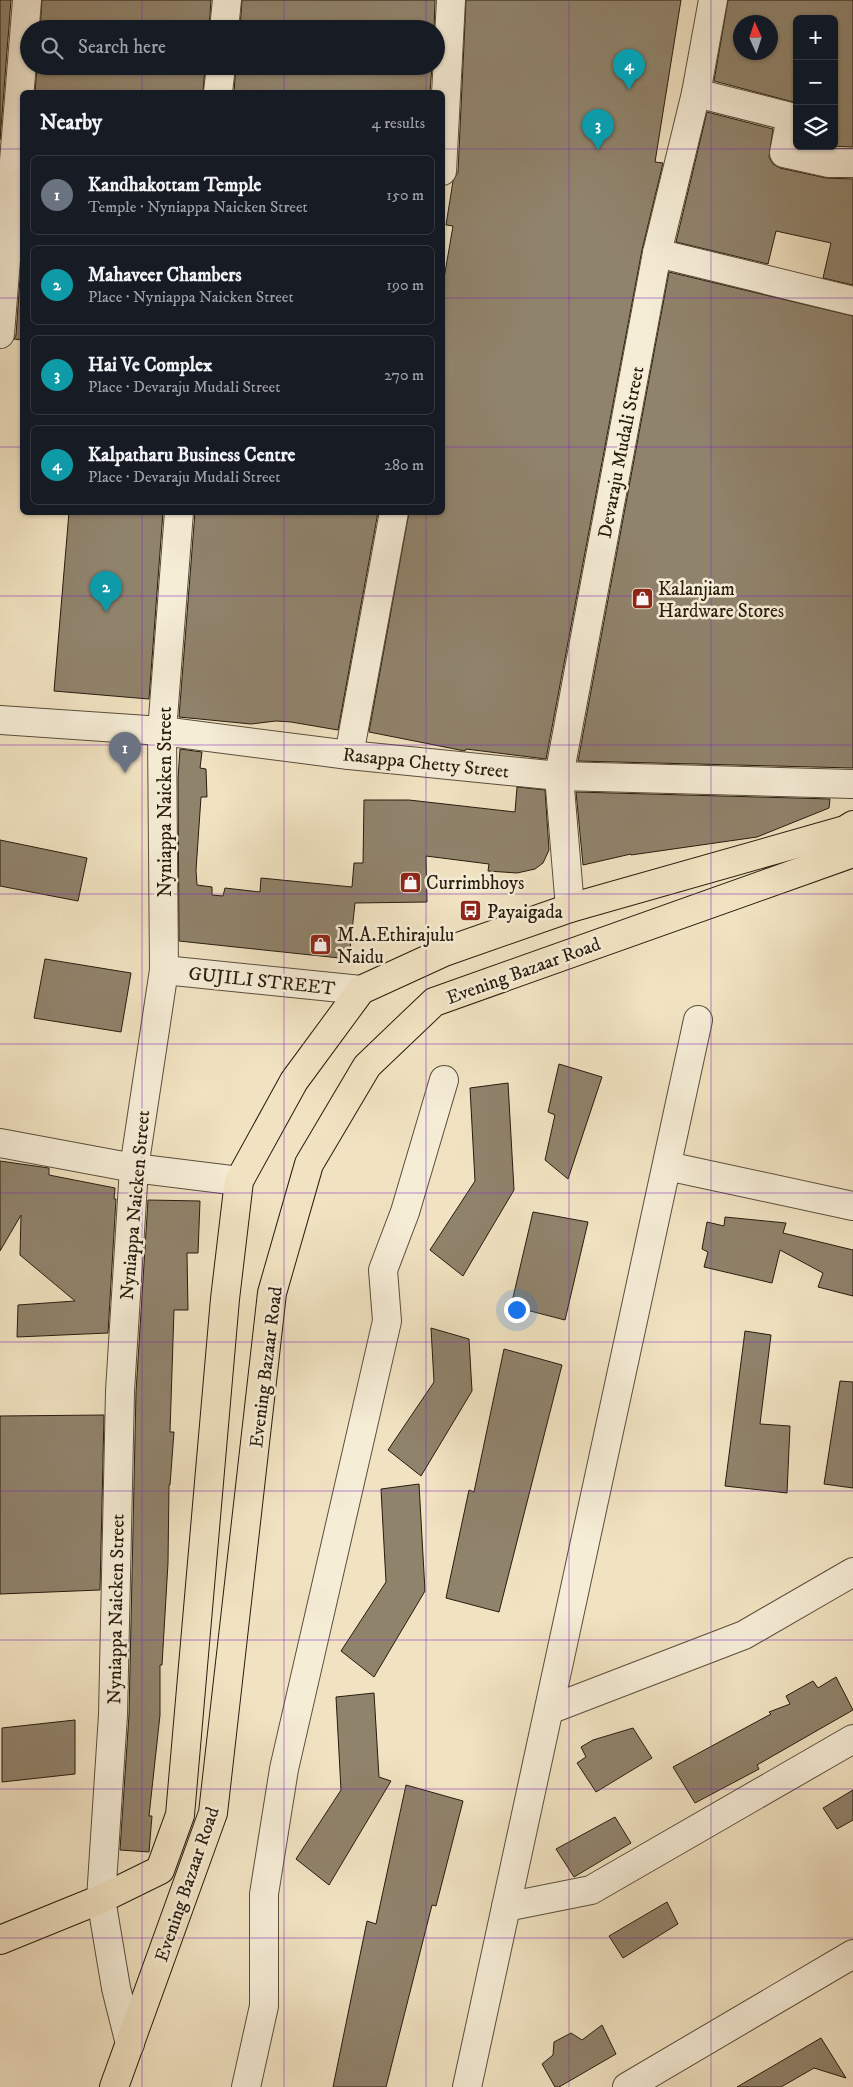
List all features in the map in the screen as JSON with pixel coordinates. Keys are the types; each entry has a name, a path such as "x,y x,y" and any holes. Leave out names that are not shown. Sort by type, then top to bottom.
{"main road":[{"name":"Evening Bazaar Road","path":"101,1899 160,1870 180,1815 225,1299 239,1180 294,1081 361,990 444,952 570,908 845,830 853,825"},
{"name":"Evening Bazaar Road","path":"114,2087 213,1813 272,1293 309,1164 367,1066 434,1002 853,853"},
{"path":"212,1446 254,1449"},
{"path":"0,1940 101,1899"}],"street":[{"path":"25,20 27,0"},
{"path":"225,20 227,0"},
{"path":"445,114 451,0"},
{"name":"Devaraju Mudali Street","path":"570,908 559,776 657,253 696,93 713,0"},
{"path":"0,334 21,75"},
{"path":"218,90 220,75"},
{"path":"696,93 791,117 784,153 829,163 853,163"},
{"path":"657,253 853,300"},
{"name":"Nyniappa Naicken Street","path":"130,2044 116,1988 101,1899 113,1715 120,1391 134,1168 164,970 162,731 179,515"},
{"path":"349,755 393,515"},
{"name":"Rasappa Chetty Street","path":"0,720 162,731 349,755 559,776 853,784"},
{"name":"GUJILI STREET","path":"164,970 361,990"},
{"path":"467,2087 698,1020"},
{"path":"246,2087 264,2006 264,1894 284,1769 387,1321 383,1270 405,1212 444,1080"},
{"path":"0,1143 134,1168 239,1180"},
{"path":"667,1166 853,1206"},
{"path":"549,1710 744,1635 853,1572"},
{"path":"506,1907 591,1890 853,1739"},
{"path":"627,2087 853,1954"}],"building":[{"path":"0,0 11,0 0,140"},
{"path":"42,0 211,0 210,20 41,20"},
{"path":"242,0 435,0 434,20 241,20"},
{"path":"466,0 681,0 655,162 663,163 642,250 546,759 466,749 465,751 369,732 408,515 445,515 445,273 453,226 446,225 453,181 458,172"},
{"path":"728,0 853,0 853,147 838,146 838,15 793,15 793,102 714,81"},
{"path":"36,75 204,75 203,90 35,90"},
{"path":"235,75 431,75 430,90 234,90"},
{"path":"707,112 773,129 769,157 773,164 780,168 826,178 853,179 853,285 823,278 831,243 776,231 768,264 676,242"},
{"path":"669,272 853,316 853,768 578,761"},
{"path":"20,278 20,340 14,339 16,335"},
{"path":"69,515 163,515 149,699 54,691"},
{"path":"195,515 377,515 338,730 291,722 276,721 251,724 179,717"},
{"path":"180,749 202,752 200,768 206,769 207,797 201,797 196,870 197,885 212,887 212,895 223,896 225,888 260,892 261,878 352,887 354,863 363,863 364,800 409,800 515,812 517,787 545,790 549,850 543,863 535,869 517,873 488,871 489,864 426,856 427,902 355,903 349,959 179,941 178,779"},
{"path":"576,792 830,799 829,808 757,837 631,854 583,865"},
{"path":"0,840 87,858 78,901 0,886"},
{"path":"45,959 131,973 121,1032 34,1018"},
{"path":"559,1064 602,1077 568,1179 545,1160 555,1115 548,1112"},
{"path":"508,1083 514,1190 463,1276 430,1250 475,1181 470,1088"},
{"path":"0,1161 49,1168 49,1175 115,1188 114,1199 116,1199 108,1333 17,1337 18,1305 75,1301 20,1255 21,1215 0,1251"},
{"path":"148,1200 200,1201 198,1253 187,1253 188,1310 174,1310 170,1432 174,1432 169,1485 168,1563 162,1665 160,1665 160,1715 149,1816 152,1816 149,1852 120,1850 129,1715 136,1392"},
{"path":"533,1212 588,1222 565,1320 511,1306"},
{"path":"725,1217 786,1223 783,1233 853,1250 853,1296 818,1287 823,1273 780,1250 772,1283 704,1267 708,1252 702,1249 707,1222 724,1226"},
{"path":"431,1328 469,1339 472,1391 421,1476 388,1450 434,1382"},
{"path":"745,1331 771,1335 760,1424 790,1426 787,1493 725,1486"},
{"path":"504,1349 562,1365 499,1612 446,1598 469,1490 474,1492"},
{"path":"840,1381 853,1382 853,1488 824,1484"},
{"path":"104,1415 100,1590 0,1594 0,1416"},
{"path":"419,1484 425,1591 374,1677 341,1651 386,1582 381,1489"},
{"path":"836,1677 853,1710 757,1765 759,1769 695,1803 673,1767 771,1714 769,1712 790,1704 786,1696 813,1681 818,1688"},
{"path":"374,1693 379,1777 391,1781 329,1885 296,1859 341,1790 336,1697"},
{"path":"75,1720 75,1774 2,1782 2,1728"},
{"path":"633,1728 652,1758 596,1792 577,1763 586,1757 581,1747 593,1740"},
{"path":"406,1785 463,1801 436,1906 432,1905 386,2087 333,2087 367,1921 376,1924"},
{"path":"853,1790 853,1820 837,1829 823,1808"},
{"path":"615,1817 631,1843 574,1877 556,1849"},
{"path":"667,1902 678,1924 623,1958 609,1936"},
{"path":"602,2025 616,2054 559,2087 555,2087 542,2064 553,2055 554,2042 571,2033 582,2040"},
{"path":"821,2038 846,2078 814,2068 781,2087 737,2087"}],"place":[{"name":"Kalpatharu Business Centre","path":"629,90"},
{"name":"Hai Ve Complex","path":"598,150"},
{"name":"Kalanjiam Hardware Stores","path":"642,599"},
{"name":"Mahaveer Chambers","path":"106,612"},
{"name":"Kandhakottam Temple","path":"125,773"},
{"name":"Currimbhoys","path":"410,882"},
{"name":"Payaigada","path":"471,911"},
{"name":"M.A.Ethirajulu Naidu","path":"321,945"}]}
